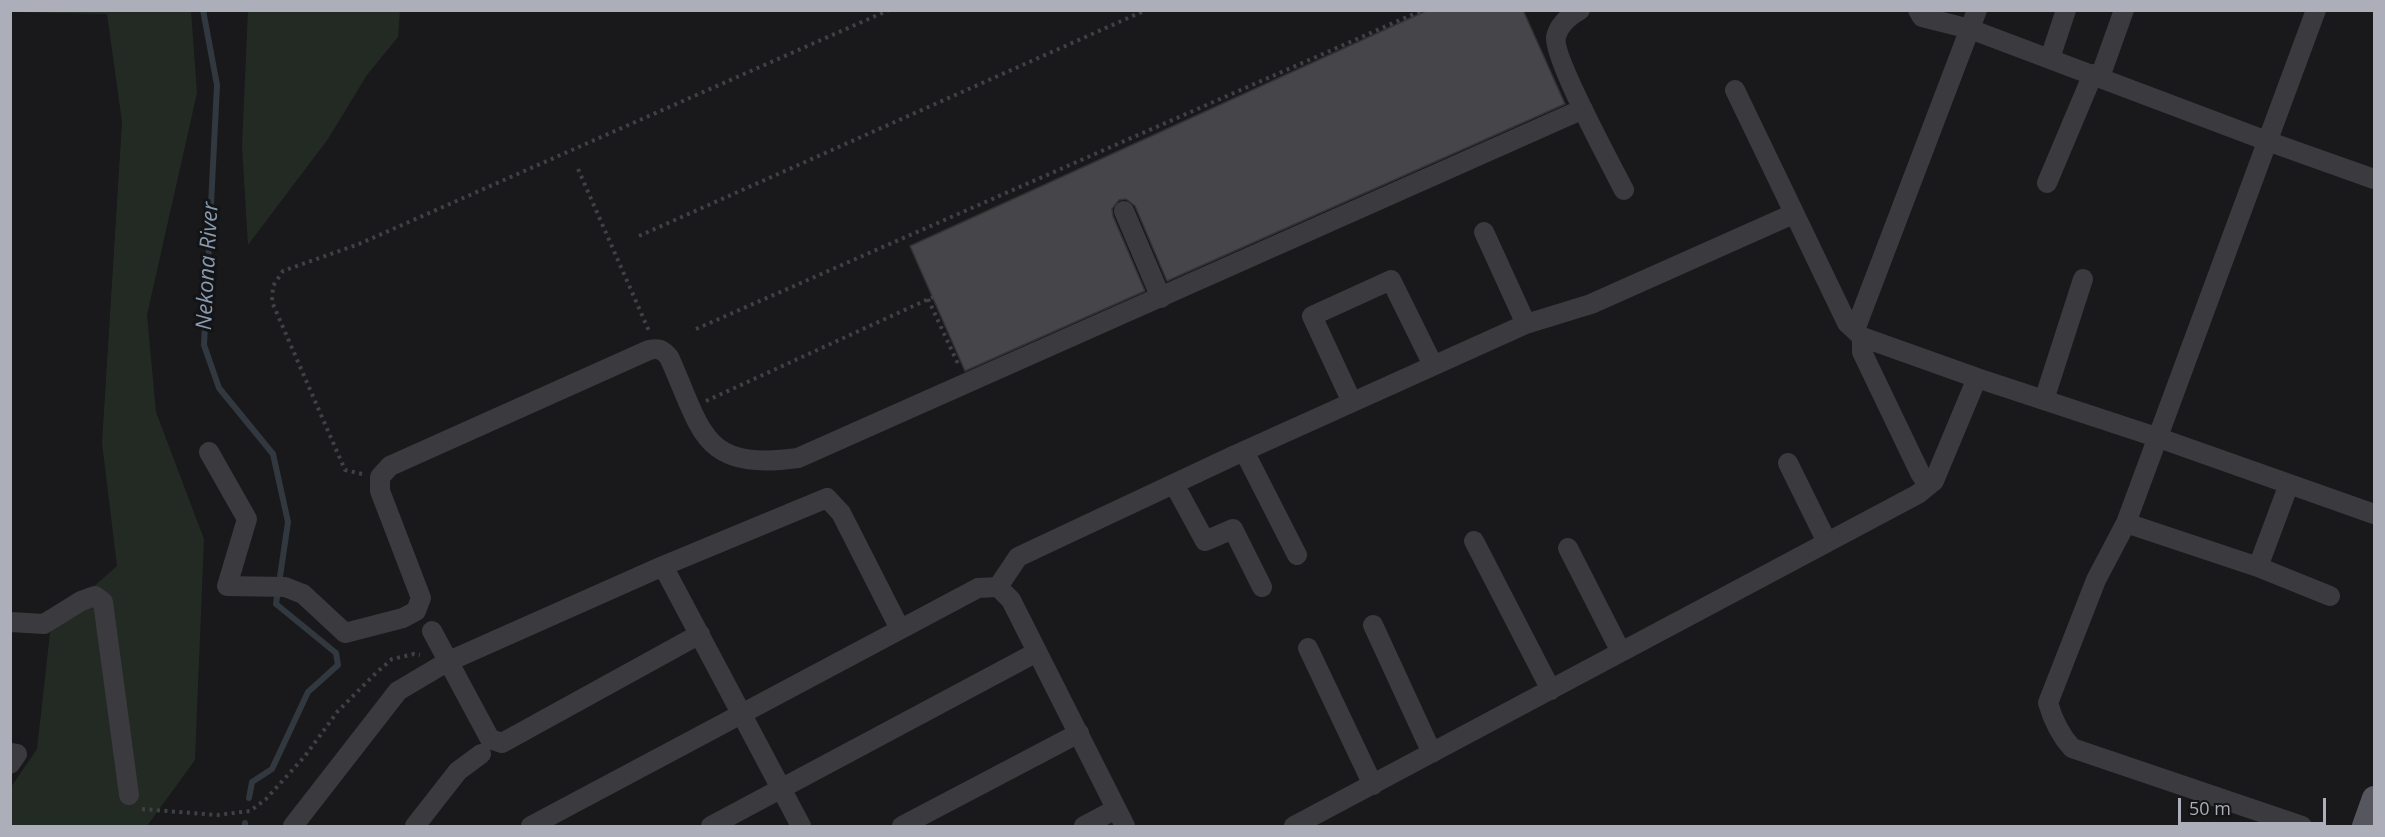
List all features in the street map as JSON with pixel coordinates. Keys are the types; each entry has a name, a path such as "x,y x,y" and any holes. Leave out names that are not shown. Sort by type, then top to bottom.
{"main road":[{"path":"2364,826 2374,798"}],"street":[{"path":"1580,10 1562,23 1555,38 1557,51 1624,190"},
{"path":"1918,10 1922,17 1974,20 2050,58 2267,141 2374,179"},
{"path":"2050,58 2066,10"},
{"path":"2047,183 2124,10"},
{"path":"2302,826 2072,748 2064,739 2052,716 2049,703 2096,580 2127,523 2316,10"},
{"path":"1929,485 1920,473 1862,352 1858,333 1974,20"},
{"path":"1735,90 1847,323 1858,333 1977,378 2159,438 2374,514"},
{"path":"209,452 247,519 227,586 279,587 303,594 345,633 403,618 416,611 421,598 380,491 381,477 390,466 657,348 663,350 669,357 704,435 715,448 739,459 778,460 810,454 1583,109"},
{"path":"1124,212 1161,298"},
{"path":"998,587 1018,557 1244,451 1532,321 1592,304 1793,214"},
{"path":"1484,232 1532,321"},
{"path":"2044,400 2083,279"},
{"path":"1352,402 1312,316 1391,280 1433,365"},
{"path":"1294,826 1918,494 1934,481 1977,378"},
{"path":"1244,451 1297,555"},
{"path":"1788,463 1827,542"},
{"path":"1174,484 1205,541 1233,530 1262,587"},
{"path":"2258,567 2289,484"},
{"path":"293,826 398,691 447,662 663,566 827,498 841,513 900,629"},
{"path":"2127,523 2258,567 2330,596"},
{"path":"1474,541 1551,690"},
{"path":"1568,548 1621,652"},
{"path":"663,566 801,826"},
{"path":"531,826 978,588 998,587 1011,600 1120,818 1084,826"},
{"path":"10,622 44,624 81,601 95,596 103,602 129,795"},
{"path":"1373,625 1432,753"},
{"path":"432,631 490,739 502,743 700,634"},
{"path":"1308,648 1373,784"},
{"path":"711,826 1037,652"},
{"path":"902,826 1079,733"},
{"path":"10,753 17,754 10,764"},
{"path":"415,826 458,771 481,754"}],"path":[{"path":"381,477 352,473 345,470 342,464 272,302 273,286 284,271 359,244 889,10"},
{"path":"639,236 1146,10"},
{"path":"696,329 1423,10"},
{"path":"578,169 657,348"},
{"path":"692,407 930,298 967,384"},
{"path":"129,795 130,804 141,809 217,815 250,811 266,799 305,756 338,711 392,659 414,654 447,662"}],"shaded area":[{"path":"11,10 191,11 197,93 147,315 156,412 204,539 195,760 147,826 11,826 11,787 37,749 50,633 92,588 117,566 102,443 122,122 107,14 11,12"},
{"path":"248,10 400,11 398,37 367,75 328,139 248,245 242,146"}],"building":[{"path":"1428,10 1523,10 1565,104 1167,281 1135,206 1126,199 1119,200 1112,209 1113,216 1145,291 965,371 910,246"}],"waterway":[{"name":"Nekona River","path":"203,10 217,85 204,345 219,388 273,454 288,522 276,604 336,653 338,665 308,692 272,769 252,782 249,798"}]}
